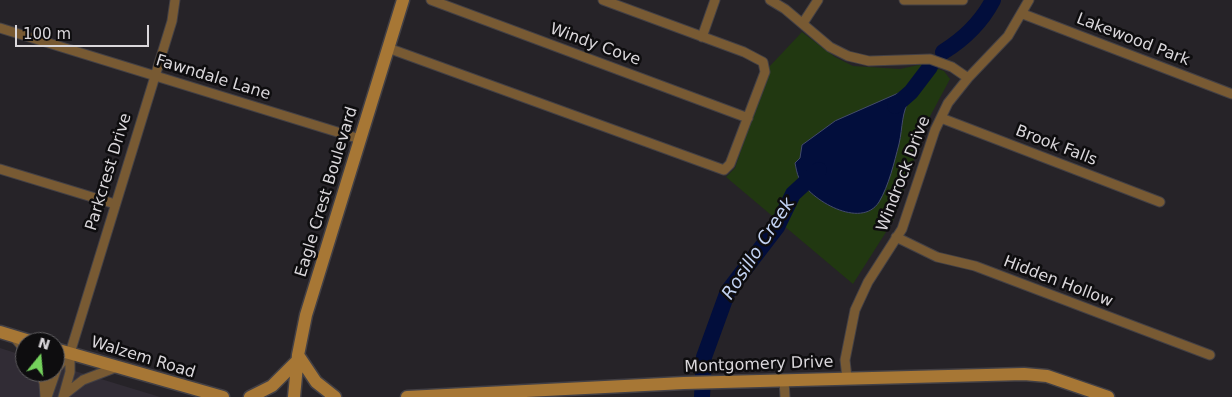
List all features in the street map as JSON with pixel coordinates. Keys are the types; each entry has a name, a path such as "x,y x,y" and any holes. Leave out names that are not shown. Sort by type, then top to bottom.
{"main road":[{"name":"Eagle Crest Boulevard","path":"294,397 298,357 306,315 403,0"},
{"path":"0,332 14,336"},
{"name":"Walzem Road","path":"65,351 222,397"},
{"path":"250,397 272,386 298,357 316,382 335,397"},
{"name":"Montgomery Drive","path":"407,397 684,383 1024,374 1047,376 1108,397"},
{"path":"167,382 189,397"}],"street":[{"name":"Parkcrest Drive","path":"63,397 70,372 70,353 172,22 175,0"},
{"name":"Windy Cove","path":"431,0 748,118"},
{"path":"388,48 724,170 730,164 748,118 766,67 763,62 744,52 603,0"},
{"path":"702,37 715,0"},
{"path":"770,0 803,23 830,47 848,56 869,61 930,59 952,67 968,78"},
{"path":"803,23 818,0"},
{"path":"904,0 964,0"},
{"name":"Windrock Drive","path":"847,378 846,360 855,310 868,282 896,238 908,212 948,103 968,78 1008,36 1023,14 1029,0"},
{"name":"Lakewood Park","path":"1023,14 1232,94"},
{"name":"Fawndale Lane","path":"0,28 360,139"},
{"name":"Brook Falls","path":"941,118 1160,202"},
{"path":"0,169 115,204"},
{"name":"Hidden Hollow","path":"896,238 936,257 975,266 1210,355"},
{"name":"Parkcrest Drive","path":"46,397 57,368 70,353"},
{"name":"Parkcrest Drive","path":"63,397 73,385 117,367"},
{"path":"784,380 785,397"},
{"name":"Parkcrest Drive","path":"42,382 46,397"}],"shaded area":[{"path":"906,90 911,92 911,97 904,114 891,174 879,202 871,210 860,213 849,213 824,203 799,178 795,163 800,158 802,145 835,121"},
{"path":"0,348 15,353 15,382 65,382 65,368 160,397 0,397"}],"green space":[{"path":"802,32 835,57 853,66 900,69 923,64 944,71 950,79 927,122 893,221 853,284 726,177 735,168 769,67"}],"waterway":[{"name":"Rosillo Creek","path":"943,52 971,30 993,0"},
{"name":"Rosillo Creek","path":"895,106 911,92 930,67"},
{"name":"Rosillo Creek","path":"702,397 704,357 728,291 777,227 793,194 819,170"}]}
